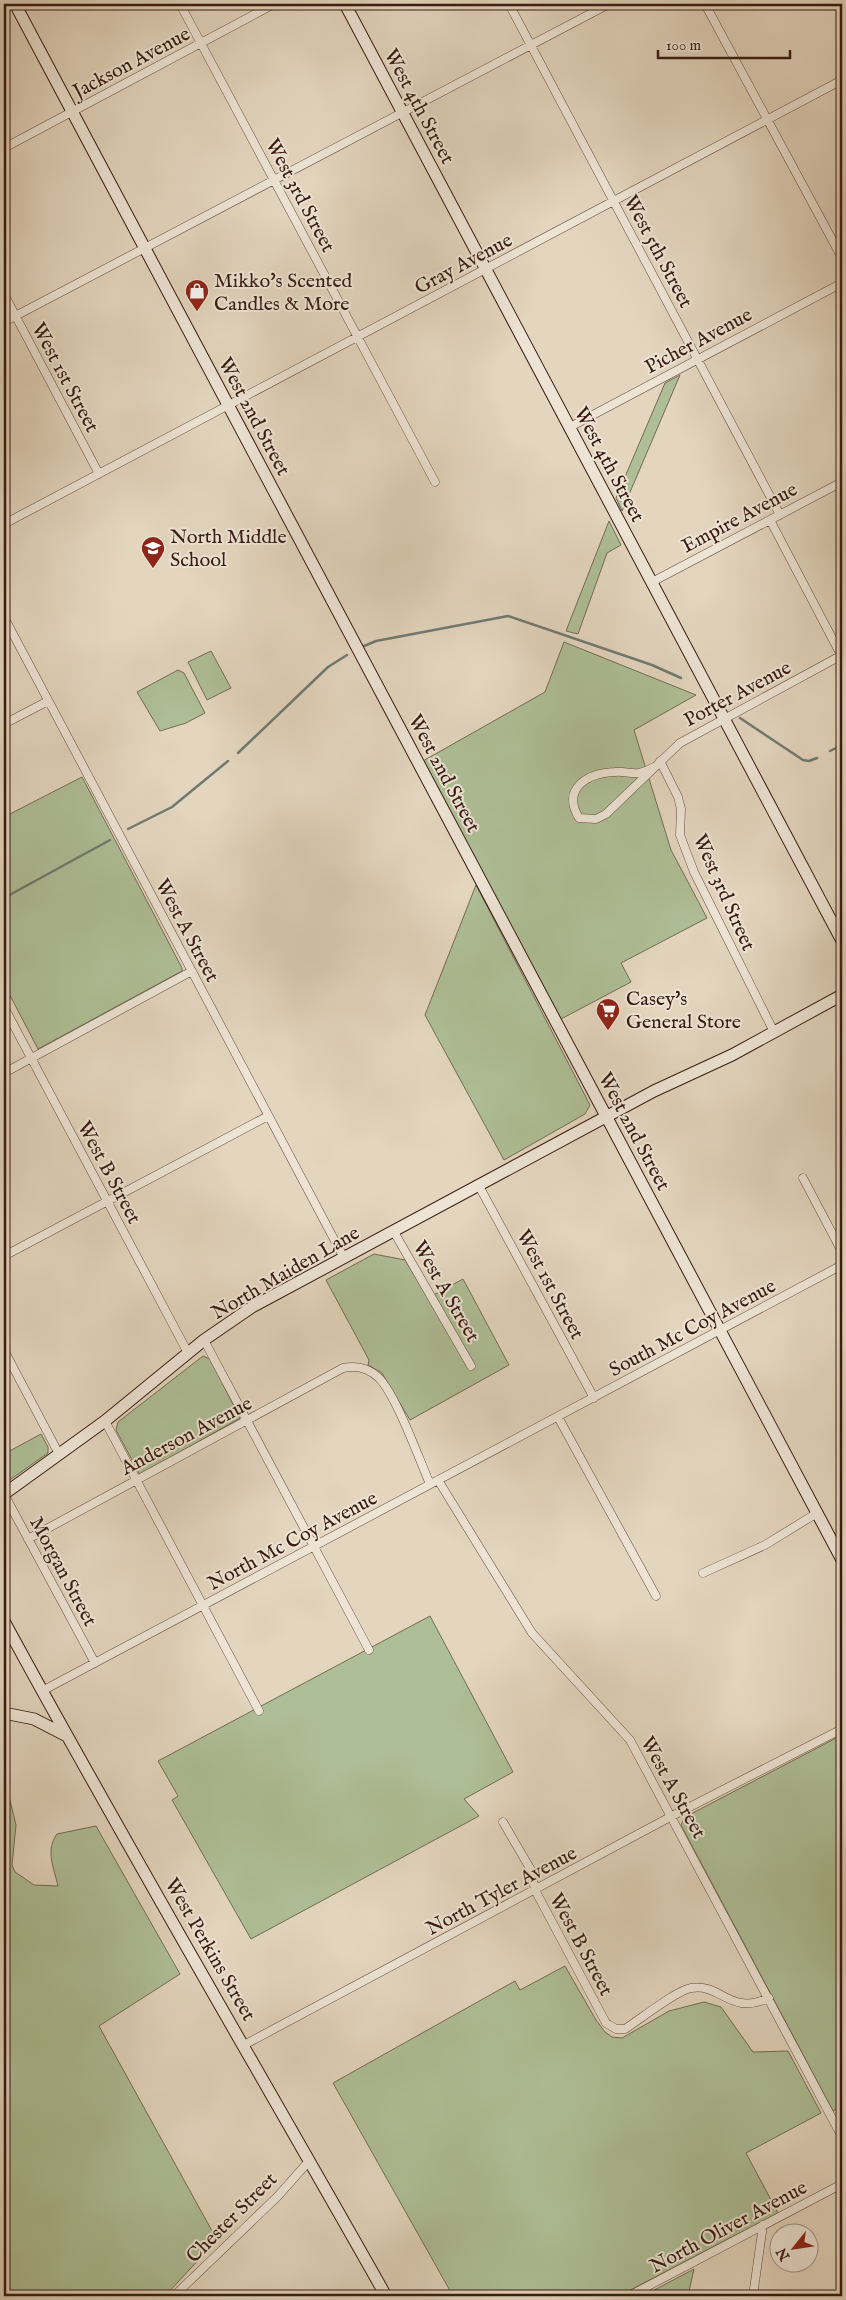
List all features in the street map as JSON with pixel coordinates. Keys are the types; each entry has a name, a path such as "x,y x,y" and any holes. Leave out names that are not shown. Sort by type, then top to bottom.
{"street":[{"name":"West 2nd Street","path":"15,4 842,1560"},
{"name":"West 3rd Street","path":"180,4 435,482"},
{"name":"Jackson Avenue","path":"4,148 274,4"},
{"name":"West 4th Street","path":"345,4 842,941"},
{"name":"West 5th Street","path":"509,4 780,514"},
{"path":"4,322 609,4"},
{"path":"706,4 842,258"},
{"name":"Gray Avenue","path":"4,524 842,80"},
{"name":"Picher Avenue","path":"570,427 842,282"},
{"name":"West 1st Street","path":"4,294 99,474"},
{"name":"Empire Avenue","path":"652,582 842,482"},
{"path":"770,520 842,656"},
{"name":"West A Street","path":"4,617 344,1258"},
{"name":"Porter Avenue","path":"654,767 636,773 613,772 586,780 577,785 573,794 575,811 579,818 596,819 606,814 680,743 842,656"},
{"path":"4,724 48,701"},
{"name":"West 3rd Street","path":"660,761 678,797 681,810 680,835 694,872 774,1032"},
{"path":"4,1073 192,971"},
{"name":"North Maiden Lane","path":"4,1494 105,1421 188,1352 252,1307 654,1091 732,1055 842,995"},
{"name":"West B Street","path":"4,1007 188,1352"},
{"path":"4,1256 268,1116"},
{"path":"803,1178 842,1252"},
{"name":"West 1st Street","path":"479,1186 594,1398"},
{"name":"West A Street","path":"394,1232 471,1366"},
{"name":"South Mc Coy Avenue","path":"558,1417 842,1265"},
{"path":"204,1340 370,1650"},
{"path":"4,1350 59,1454"},
{"name":"Anderson Avenue","path":"28,1539 343,1368 360,1367 377,1377 384,1384 430,1484"},
{"path":"558,1417 656,1596"},
{"name":"North Mc Coy Avenue","path":"42,1692 558,1417"},
{"path":"105,1421 258,1711"},
{"name":"West A Street","path":"438,1480 532,1632 630,1740 842,2137"},
{"name":"Morgan Street","path":"4,1494 95,1663"},
{"path":"703,1573 765,1546 817,1513"},
{"name":"West Perkins Street","path":"4,1621 65,1735 386,2296"},
{"path":"4,1713 34,1720 65,1735"},
{"name":"North Tyler Avenue","path":"244,2045 672,1816 842,1729"},
{"name":"West B Street","path":"503,1822 530,1870 535,1890 602,2015 610,2026 625,2030 690,1988 707,1990 741,2004 755,2004 769,1998"},
{"name":"Chester Street","path":"174,2296 278,2196 309,2160"},
{"name":"North Oliver Avenue","path":"629,2296 842,2184"},
{"path":"753,2296 763,2226"}],"green space":[{"path":"680,375 622,511 616,498 665,383"},
{"path":"609,521 621,545 607,553 578,634 566,631"},
{"path":"564,642 696,695 634,730 671,850 707,918 621,963 631,982 561,1019 423,761 545,692"},
{"path":"211,651 231,688 207,700 188,662"},
{"path":"178,670 184,673 205,713 186,723 160,731 137,692"},
{"path":"82,777 182,971 38,1049 4,984 4,817"},
{"path":"476,885 590,1105 585,1114 504,1160 425,1015"},
{"path":"374,1254 405,1260 428,1298 463,1279 509,1365 410,1420 382,1373 368,1365 369,1360 326,1280"},
{"path":"203,1356 210,1359 240,1418 140,1475 116,1430 118,1422"},
{"path":"41,1434 48,1447 48,1453 4,1484 4,1454"},
{"path":"430,1616 513,1772 464,1799 479,1816 251,1939 172,1800 178,1796 158,1761"},
{"path":"842,1735 842,2106 833,2111 681,1825 685,1817"},
{"path":"4,1776 16,1825 12,1865 15,1872 34,1885 58,1886 51,1853 53,1840 57,1834 96,1826 180,1974 99,2026 217,2240 165,2296 4,2296"},
{"path":"565,1966 596,2020 605,2032 612,2037 622,2038 669,2011 704,2002 721,2007 753,2052 788,2051 821,2113 746,2153 778,2213 619,2296 453,2296 333,2083 515,1981 520,1990"},
{"path":"694,2269 688,2296 643,2296"}],"waterway":[{"path":"364,646 376,641 508,616 652,665 681,678"},
{"path":"238,753 328,667 347,655"},
{"path":"740,718 803,760 809,761 817,758"},
{"path":"830,751 842,745"},
{"path":"128,829 172,807 228,761"},
{"path":"4,898 110,840"}],"place":[{"name":"Mikko's Scented Candles & More","path":"197,312"},
{"name":"North Middle School","path":"153,569"},
{"name":"Casey's General Store","path":"608,1031"}]}
